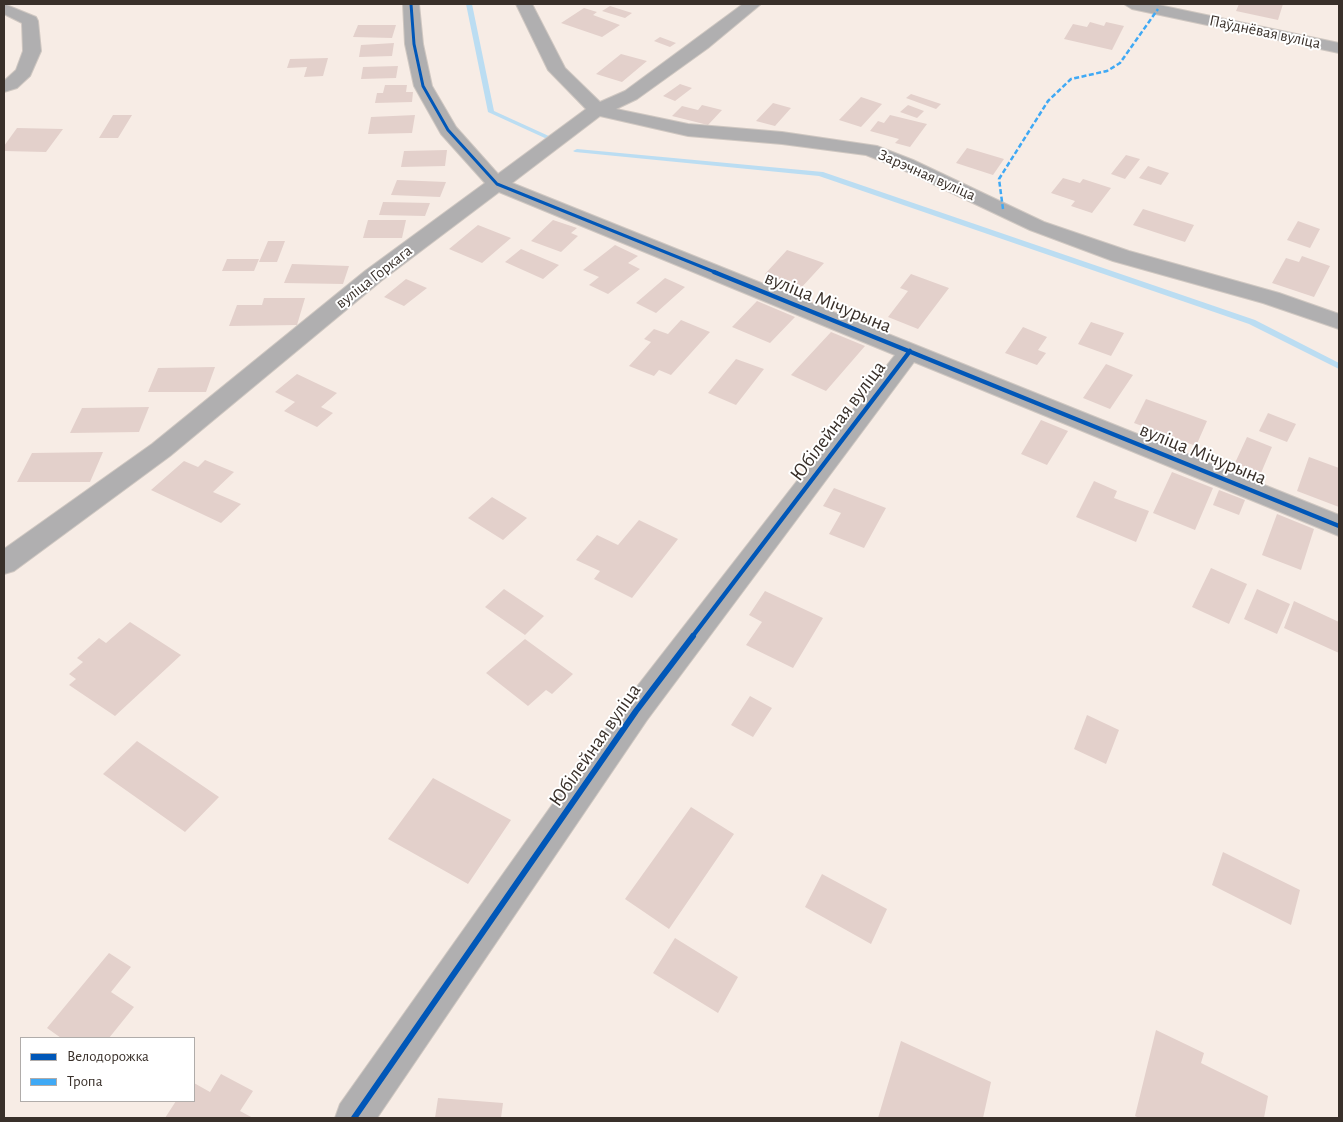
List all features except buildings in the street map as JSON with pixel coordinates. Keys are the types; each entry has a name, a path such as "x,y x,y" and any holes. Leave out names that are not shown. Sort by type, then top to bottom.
{"street":[{"name":"вуліца Мічурына","path":"411,4 414,44 423,86 448,130 497,184 1339,526"},
{"path":"524,4 557,70 597,110"},
{"name":"вуліца Горкага","path":"4,563 161,450 373,276 597,110 631,95 702,44 753,4"},
{"name":"Паўднёвая вуліца","path":"1132,4 1339,48"},
{"path":"4,8 30,21 32,51 24,72 11,84 4,87"},
{"name":"Зарэчная вуліца","path":"597,110 688,130 782,138 870,150 906,164 1047,229 1121,256 1271,298 1339,322"},
{"name":"Юбілейная вуліца","path":"354,1118 636,711 910,351"}],"waterway":[{"path":"469,4 491,112 549,138"},
{"path":"577,151 820,174 1252,322 1339,366"}],"marked path":[{"path":"1003,209 999,179 1048,101 1071,79 1107,71 1120,63 1158,9"}],"cycle path":[{"path":"411,4 414,44 423,86 448,130 497,184 1339,526"},
{"path":"354,1118 636,711 910,351"}]}
